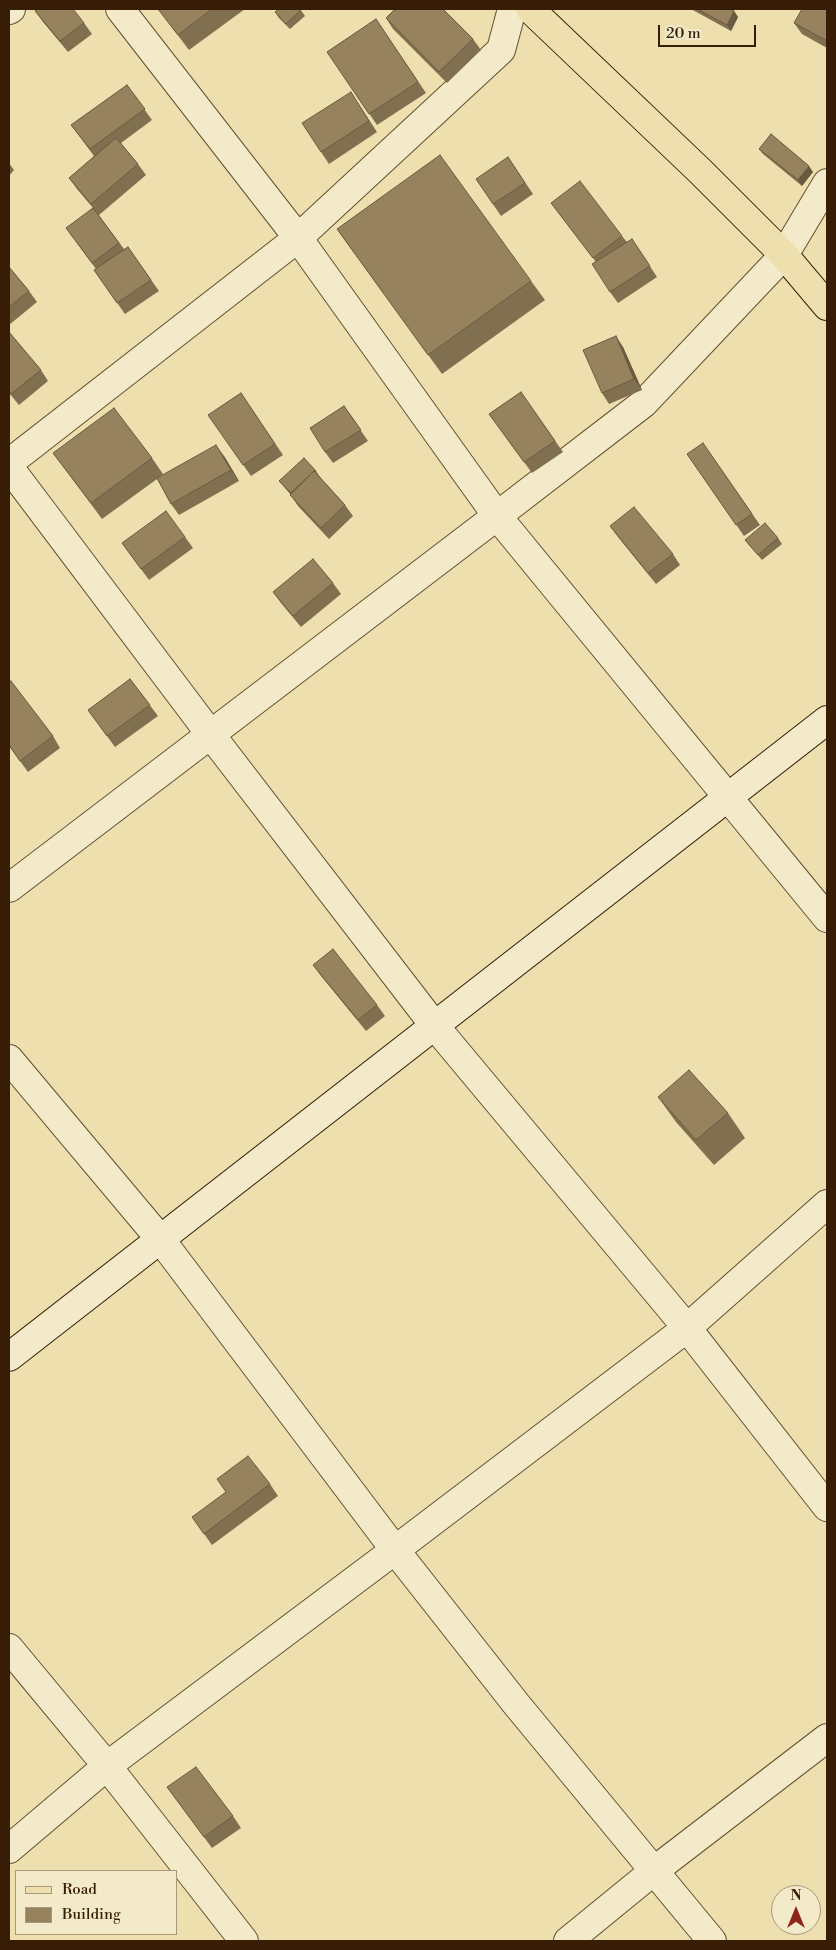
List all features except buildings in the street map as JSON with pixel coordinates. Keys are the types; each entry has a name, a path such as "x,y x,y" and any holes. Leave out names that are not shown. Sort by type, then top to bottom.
{"main road":[{"path":"530,9 700,171 784,255 827,306"}],"street":[{"path":"120,9 298,238 498,516 827,918"},
{"path":"9,463 298,238 501,50 512,9"},
{"path":"9,888 644,403 784,255 827,183"},
{"path":"9,467 211,735 434,1025 687,1328 827,1507"},
{"path":"9,1357 827,720"},
{"path":"9,1059 161,1240 396,1550 517,1705 712,1941"},
{"path":"9,1849 107,1766 396,1550 687,1328 827,1204"},
{"path":"9,1648 107,1766 244,1941"},
{"path":"568,1941 655,1870 827,1738"}]}
